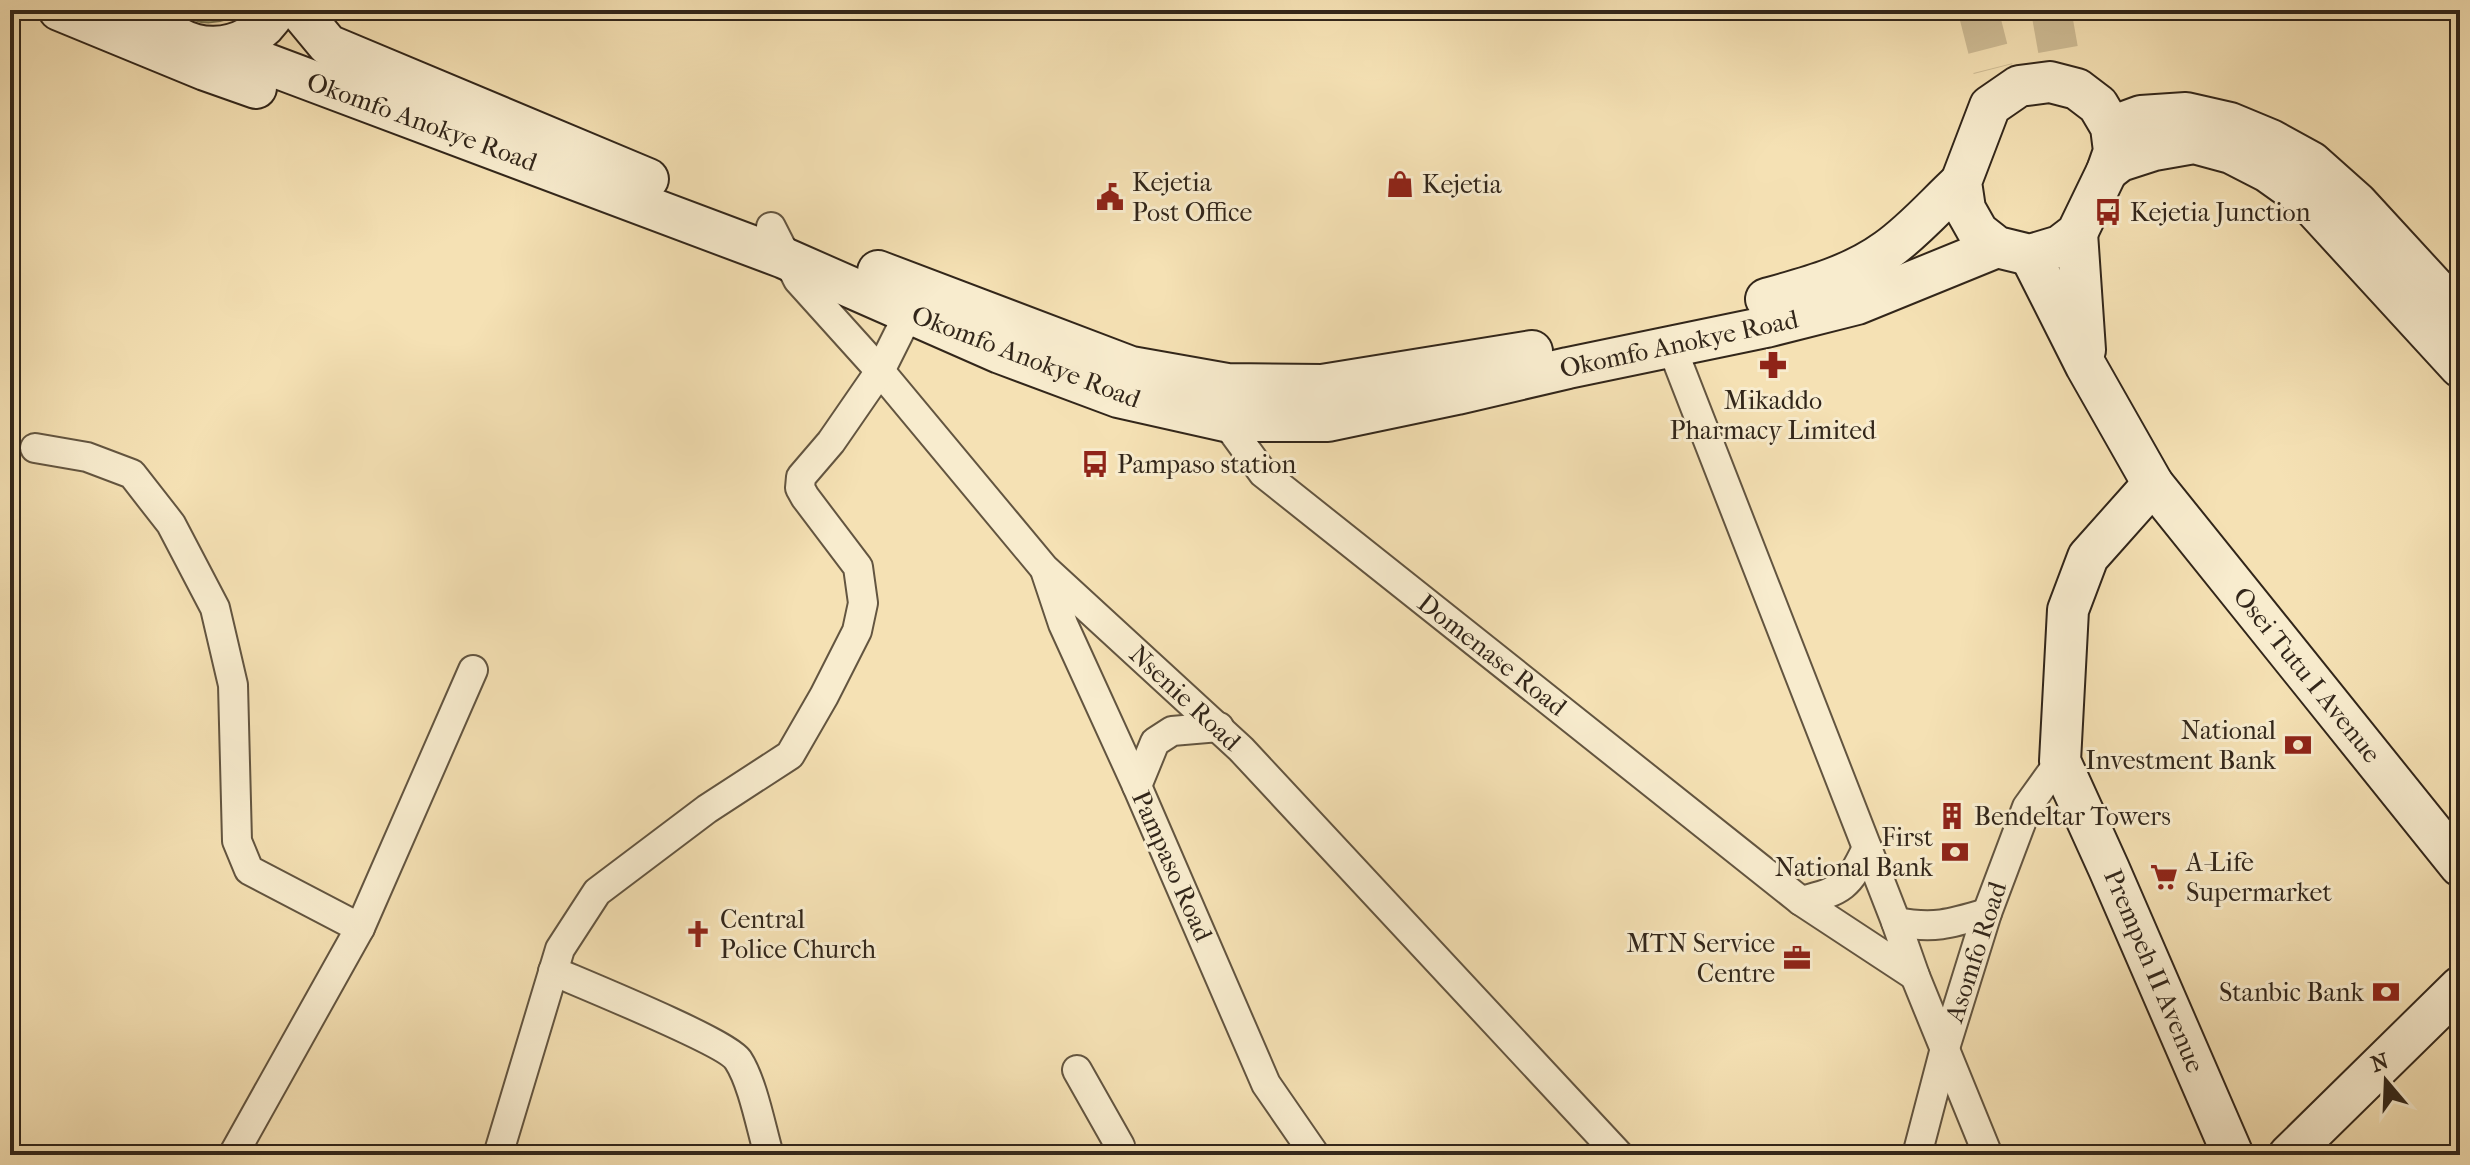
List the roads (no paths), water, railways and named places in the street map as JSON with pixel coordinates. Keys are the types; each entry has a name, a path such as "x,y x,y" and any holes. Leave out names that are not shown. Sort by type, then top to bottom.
{"main road":[{"path":"59,10 205,70 390,134 456,135"},
{"name":"Okomfo Anokye Road","path":"152,10 164,28 195,46 222,47 456,135 899,280 1226,403 1663,327 1824,283 1858,268 1889,249 1961,182"},
{"path":"222,47 251,37 276,10"},
{"name":"Okomfo Anokye Road","path":"299,10 328,45 700,201 909,313 1000,353 1118,397 1226,403 1328,421 1766,327 1857,304 2013,251"},
{"path":"2054,68 2098,105 2111,127 2114,151 2077,233 2060,246 2013,251 1978,232 1965,209 1961,182 1992,88 2019,86 2054,68"},
{"path":"2111,127 2141,116 2190,128 2268,172 2306,199 2460,367"},
{"path":"2107,171 2120,161 2143,153 2190,128 2230,123 2271,140 2311,162 2357,203 2460,315"},
{"path":"2077,233 2086,366"},
{"name":"Osei Tutu I Avenue","path":"2013,251 2086,366 2153,484 2460,866"},
{"name":"Prempeh II Avenue","path":"2153,484 2088,557 2068,610 2060,761 2233,1155"},
{"path":"2289,1155 2460,987"}],"street":[{"name":"Nsenie Road","path":"778,242 798,280 880,371 1044,568 1219,727 1619,1155"},
{"path":"498,1155 560,949 597,892 707,809 790,755 857,631 863,603 858,567 805,497 800,488 801,477 831,442 880,371 909,313"},
{"path":"1672,348 1915,976 1988,1155"},
{"name":"Domenase Road","path":"1226,403 1263,473 1801,901 1915,976"},
{"path":"35,448 87,457 132,474 171,524 215,608 233,685 237,841 249,870 360,928"},
{"name":"Pampaso Road","path":"1044,568 1063,624 1266,1084 1315,1155"},
{"path":"233,1155 360,928 473,670"},
{"path":"1137,786 1155,742 1172,731 1219,727"},
{"name":"Asomfo Road","path":"1917,1155 1945,1048 1987,913 2027,807 2060,761"},
{"path":"1801,901 1844,884 1855,875 1867,848"},
{"path":"1896,922 1924,927 1987,913"},
{"path":"553,971 684,1029 736,1056 744,1072 769,1155"},
{"path":"1077,1070 1119,1152"}],"tunnel":[{"path":"1978,10 1993,69"},
{"path":"2051,10 2059,55"}],"place":[{"name":"Kejetia","path":"1400,184"},
{"name":"Kejetia Post Office","path":"1110,197"},
{"name":"Kejetia Junction","path":"2108,212"},
{"name":"Mikaddo Pharmacy Limited","path":"1773,365"},
{"name":"Pampaso station","path":"1095,464"},
{"name":"National Investment Bank","path":"2298,745"},
{"name":"Bendeltar Towers","path":"1952,816"},
{"name":"First National Bank","path":"1955,852"},
{"name":"A-Life Supermarket","path":"2164,877"},
{"name":"Central Police Church","path":"698,934"},
{"name":"MTN Service Centre","path":"1797,958"},
{"name":"Stanbic Bank","path":"2386,992"}]}
